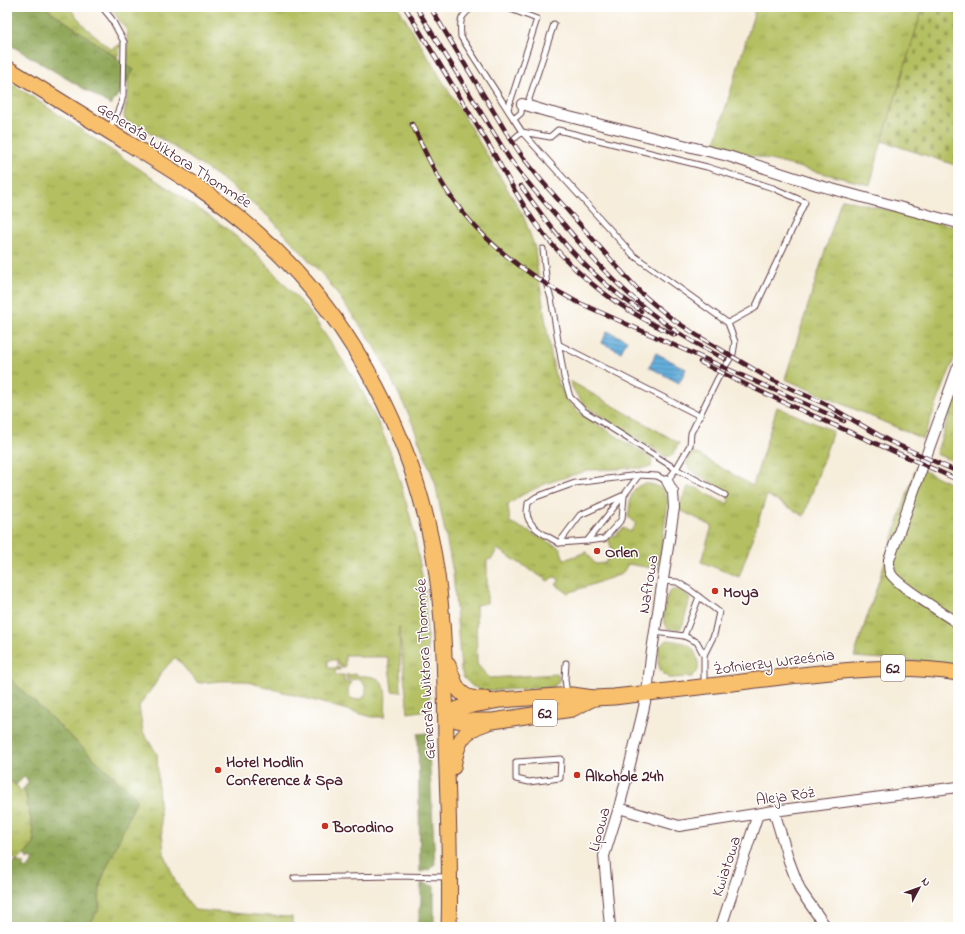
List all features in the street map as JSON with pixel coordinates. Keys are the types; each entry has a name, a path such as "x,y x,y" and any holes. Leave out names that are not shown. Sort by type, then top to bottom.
{"main road":[{"name":"Generała Wiktora Thommée","path":"7,68 182,177 228,209 254,230 278,252 305,281 346,336 370,374 404,446 429,528 435,558 444,653 450,877 449,927"},
{"path":"444,653 454,681 461,693 473,698 500,700"},
{"name":"Żołnierzy Września","path":"446,717 463,707 500,700 567,695 594,698 866,668 906,668 958,673"},
{"name":"Żołnierzy Września","path":"446,717 461,721 493,721 572,709 594,698"},
{"name":"62","path":"448,792 456,753 462,740 471,729 493,721"}],"street":[{"path":"524,104 549,112 728,156 817,185 958,223"},
{"path":"958,367 889,560 889,568 890,573 895,580 958,623"},
{"name":"Naftowa","path":"647,693 674,508 674,492 667,481"},
{"name":"Lipowa","path":"610,927 604,856 619,808 647,693"},
{"name":"Aleja Róż","path":"619,808 679,826 774,811 958,787"},
{"path":"774,811 789,862 800,890 826,927"},
{"name":"Kwiatowa","path":"721,927 758,814"}],"lane":[{"path":"102,7 111,18 124,42 122,104 108,130"},
{"path":"473,7 466,12 460,22 461,37 522,132 633,255 728,323 735,342 733,354 718,378 691,433 690,445 667,481 657,476 639,475 575,483 536,497 528,503 527,513 529,521 535,528 559,543 604,539 622,519 624,495"},
{"path":"505,7 536,19 508,110"},
{"path":"514,119 521,113 554,24"},
{"path":"522,132 550,137 558,130 707,167 773,188 805,202 756,308 728,323"},
{"path":"515,138 522,132"},
{"path":"543,249 547,286 551,298 564,377 570,397 584,411 676,469 725,495"},
{"path":"558,344 700,416"},
{"path":"587,541 639,475"},
{"path":"559,543 580,515 624,495"},
{"path":"663,581 677,582 719,612 714,635 704,655 704,687"},
{"path":"684,636 699,597"},
{"path":"655,632 684,636 697,642 704,655"},
{"path":"566,663 567,695"},
{"path":"561,759 560,778 529,782 516,779 516,762 561,759"},
{"path":"294,878 393,876 450,877"}],"green space":[{"path":"7,7 45,7 134,70 111,105 7,43"},
{"path":"45,7 69,7 85,27 111,49 121,44 117,58"},
{"path":"110,7 398,7 523,215 535,248 554,372 566,400 582,415 652,458 651,467 589,470 547,483 522,495 508,505 510,522 560,548 564,560 586,552 595,564 605,563 613,553 608,538 612,537 624,528 630,532 636,524 628,517 631,498 633,492 638,486 645,484 655,485 665,491 668,502 658,569 628,564 622,574 568,593 556,585 559,581 558,578 553,577 548,581 497,549 492,559 487,560 487,603 476,605 477,664 489,678 558,674 559,682 553,687 484,691 472,686 464,678 461,670 453,572 435,482 409,415 376,348 328,281 269,217 223,180 165,141 125,120 124,115 128,92 127,31"},
{"path":"756,7 923,7 870,185 714,146"},
{"path":"923,7 958,7 958,166 882,141"},
{"path":"7,80 221,224 255,252 309,311 358,383 381,429 394,461 412,523 425,591 430,705 428,710 408,713 399,627 401,692 392,691 388,657 358,657 357,655 345,655 345,668 341,668 341,664 337,664 337,660 328,660 328,668 339,667 340,670 335,670 335,675 344,675 344,682 351,682 348,691 351,698 357,700 361,699 366,694 366,690 361,679 347,680 346,675 357,674 357,676 368,676 381,681 384,686 386,699 385,717 372,717 244,681 200,683 197,682 175,657 161,673 139,706 143,732 157,754 159,803 164,853 175,881 194,910 292,917 292,927 86,927 99,910 100,883 136,799 7,676"},
{"path":"843,199 958,227 958,349 923,439 785,379 840,203"},
{"path":"570,381 679,443 673,455 669,457 664,456 588,408 577,396"},
{"path":"958,388 958,463 936,454"},
{"path":"777,407 833,431 804,516 767,495 739,577 701,562 712,526 678,509 685,492 688,487 697,488 722,502 729,503 727,493 690,470 686,462 692,451 753,486"},
{"path":"916,467 958,487 958,664 854,657"},
{"path":"672,590 681,590 690,599 683,624 680,629 675,630 667,628 663,619 666,599"},
{"path":"668,640 680,642 690,646 694,651 697,658 698,669 692,677 668,678 661,671 658,663 659,647"},
{"path":"7,676 137,799 100,883 99,910 86,927 7,927 7,867 16,861 25,864 23,866 27,869 34,860 30,857 28,860 24,854 34,845 33,830 25,791 23,789 29,782 24,777 16,785 7,779"},
{"path":"428,733 435,864 429,870 420,872 418,734"},
{"path":"7,779 16,785 21,791 23,789 25,791 33,830 34,845 16,861 11,853 7,856"},
{"path":"421,883 434,886 434,927 418,927 421,901"}],"water":[{"path":"607,331 627,340 621,352 602,343"},
{"path":"656,353 686,369 679,383 649,367"}],"railway":[{"path":"405,7 487,142 523,205 551,243 582,275 616,302 675,335"},
{"path":"416,7 509,158 534,190 603,270 649,311 679,333 725,359"},
{"path":"430,7 522,156 540,179 641,293 671,318 770,379 827,405 889,441 958,472"},
{"path":"412,124 438,177 449,194 475,227 505,255 539,280 575,301 844,421"},
{"path":"521,186 552,228 582,262 616,293 641,311"},
{"path":"700,362 796,408 958,480"}],"place":[{"name":"Orlen","path":"597,551"},
{"name":"Moya","path":"715,591"},
{"name":"Hotel Modlin Conference & Spa","path":"218,770"},
{"name":"Alkohole 24h","path":"577,775"},
{"name":"Borodino","path":"325,826"}]}
